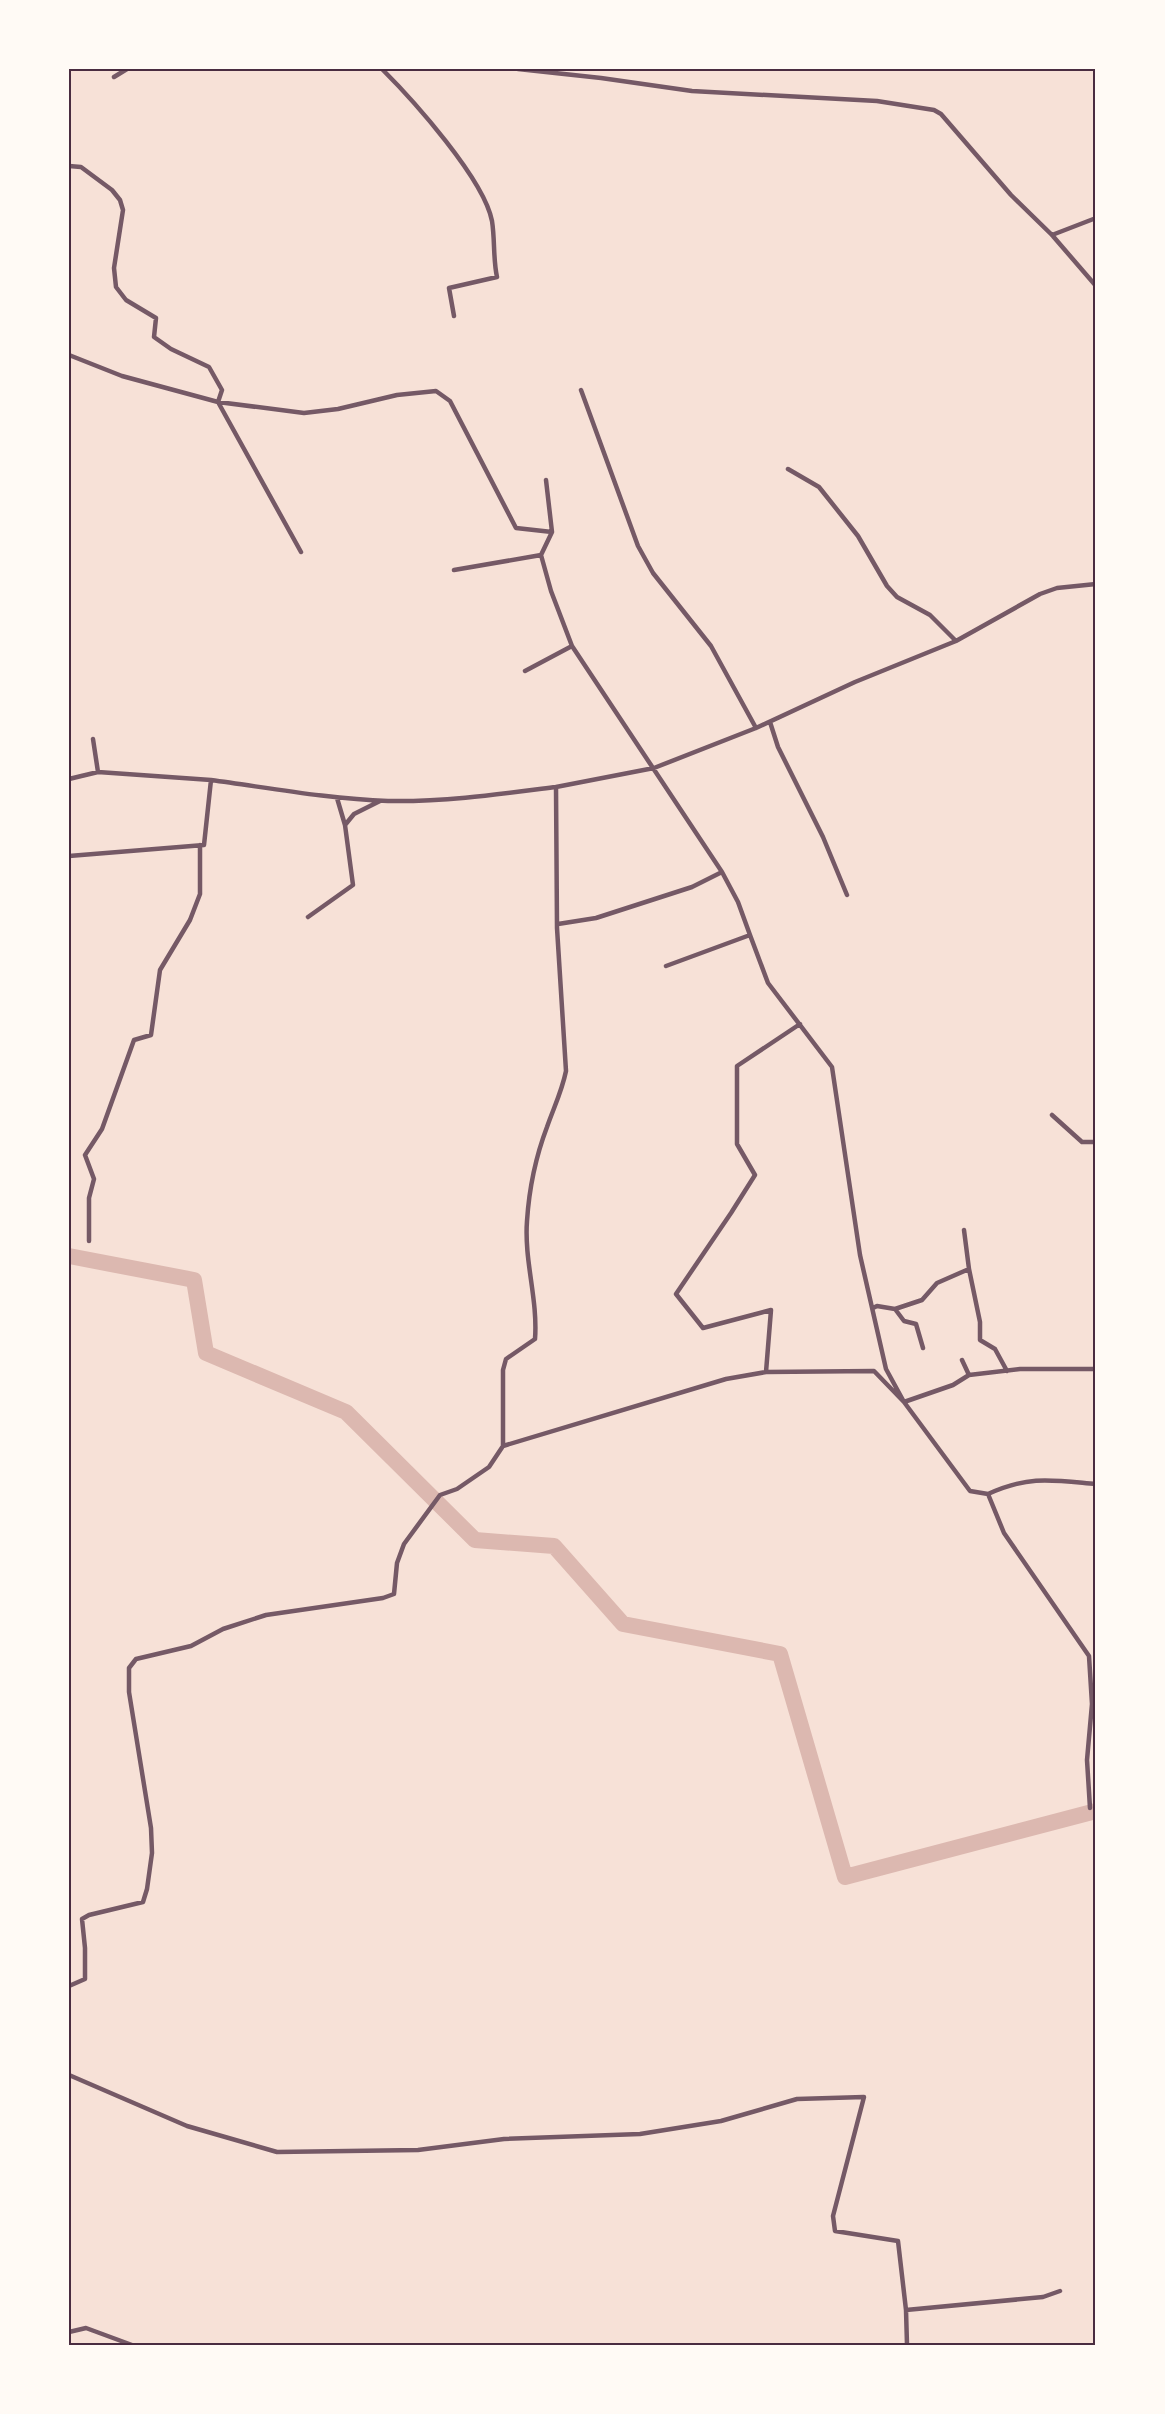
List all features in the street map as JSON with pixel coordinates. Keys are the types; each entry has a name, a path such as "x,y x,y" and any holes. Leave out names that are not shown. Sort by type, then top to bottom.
{"street":[{"path":"114,77 128,69"},
{"path":"382,69 402,89 466,169 492,220 497,277 449,288 454,316"},
{"path":"518,69 692,91 877,101 934,110 941,114 1011,195 1052,235 1096,286"},
{"path":"601,69 601,78"},
{"path":"69,166 81,167 117,195 123,210 114,268 118,291 126,300 156,318 154,337 171,349 209,367 222,390 218,402 301,552"},
{"path":"1052,235 1096,218"},
{"path":"69,355 122,376 218,402 304,413 338,409 397,395 436,391 450,401 516,528 552,532"},
{"path":"582,390 638,546 653,573 711,646 756,728"},
{"path":"788,469 819,487 858,536 887,586 897,597 930,615 956,641"},
{"path":"546,480 552,532 542,555 551,591 572,645 722,872 738,902 768,983 832,1067 860,1255 886,1369 904,1402"},
{"path":"454,570 542,555"},
{"path":"69,779 98,772 211,780 337,798 382,800 458,799 556,787 654,768 756,728 855,682 956,641 1040,594 1057,588 1096,584"},
{"path":"525,671 572,645"},
{"path":"770,722 778,747 823,837 847,895"},
{"path":"93,739 98,772"},
{"path":"69,856 204,845 211,780"},
{"path":"69,1986 85,1979 82,1919 89,1915 143,1902 147,1889 152,1853 151,1828 129,1692 129,1668 135,1659 191,1646 224,1629 266,1615 383,1598 393,1594 396,1563 404,1544 440,1495 457,1488 489,1467 503,1446 503,1370 506,1359 535,1339 537,1321 527,1261 526,1221 534,1170 546,1127 562,1092 566,1071 559,993 556,787"},
{"path":"308,916 353,885 345,825 337,798"},
{"path":"345,825 354,814 382,800"},
{"path":"89,1241 89,1198 94,1179 85,1155 102,1129 134,1040 151,1035 160,970 190,920 200,894 200,845"},
{"path":"558,924 596,918 692,887 722,872"},
{"path":"666,966 750,935"},
{"path":"766,1372 771,1310 703,1328 676,1294 731,1214 755,1174 737,1144 737,1066 800,1023"},
{"path":"1052,1115 1082,1142 1096,1143"},
{"path":"963,1230 980,1322 980,1340 995,1349 1007,1371"},
{"path":"873,1308 878,1306 895,1309 922,1300 937,1283 969,1269"},
{"path":"895,1309 904,1321 916,1324 923,1348"},
{"path":"962,1360 969,1375"},
{"path":"904,1402 952,1385 969,1375 1020,1369 1096,1369"},
{"path":"503,1446 726,1379 766,1372 874,1371 904,1402 970,1491 988,1494 1013,1483 1046,1479 1096,1484"},
{"path":"988,1494 1004,1533 1089,1656 1092,1704 1087,1760 1090,1808"},
{"path":"1089,1656 1096,1655"},
{"path":"69,2075 187,2126 277,2152 418,2150 504,2139 640,2134 722,2121 796,2099 864,2097 833,2216 835,2230 898,2241 906,2310 907,2345"},
{"path":"906,2310 1043,2297 1060,2291"},
{"path":"69,2332 86,2328 132,2345"}],"waterway":[{"path":"69,1256 194,1280 206,1353 346,1412 475,1540 554,1546 623,1624 780,1654 845,1877 1096,1811"}]}
